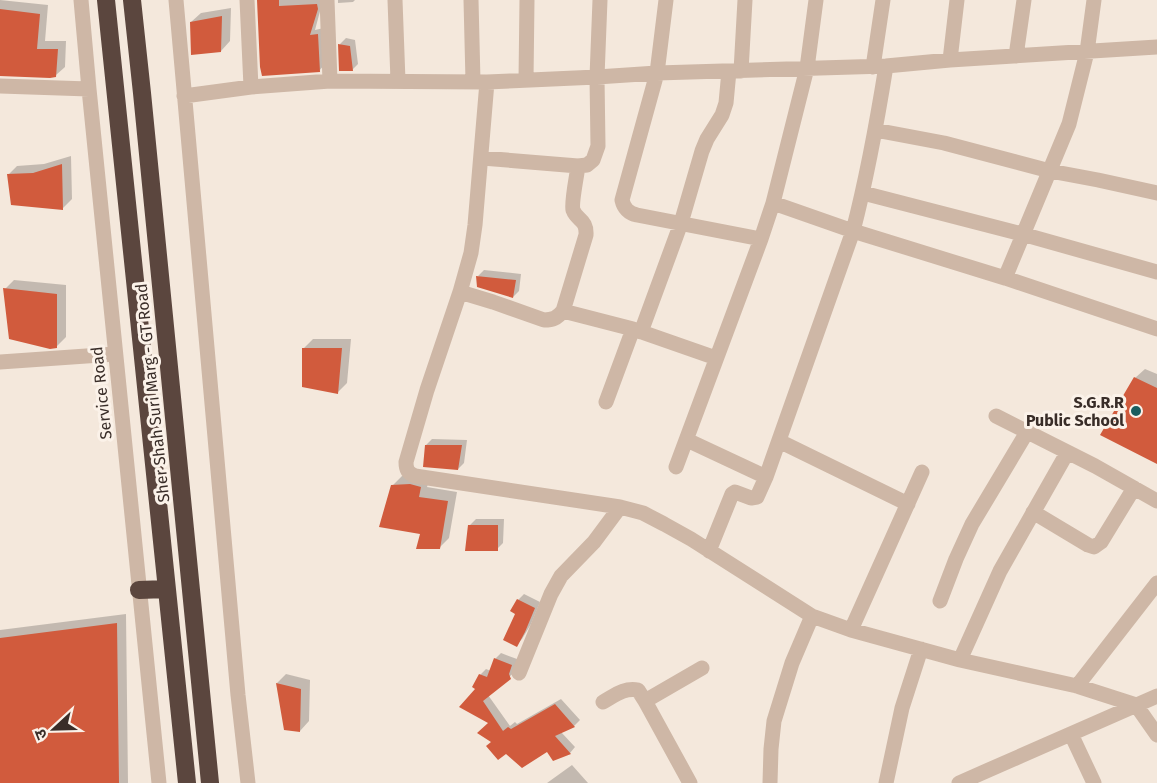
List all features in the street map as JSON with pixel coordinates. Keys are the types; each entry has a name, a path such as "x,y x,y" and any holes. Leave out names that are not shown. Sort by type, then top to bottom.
{"highway":[{"name":"Sher Shah Suri Marg - GT Road","path":"106,0 187,783"},
{"name":"Sher Shah Suri Marg - GT Road","path":"132,0 210,783"},
{"path":"139,590 167,589"}],"street":[{"name":"Service Road","path":"81,0 88,89 159,783"},
{"path":"176,0 238,695 248,783"},
{"path":"247,0 251,87"},
{"path":"327,0 330,81"},
{"path":"394,0 398,81"},
{"path":"471,0 480,81 482,158 474,234 460,292 406,462 406,469 410,474 620,507 643,513 691,539 812,616 921,650 1077,686 1136,705 1157,735"},
{"path":"526,80 527,0"},
{"path":"482,158 578,166 586,165 593,160 598,146 597,77 600,0"},
{"path":"666,0 657,73 622,200 623,205 632,214 762,239"},
{"path":"606,402 681,224 707,139 722,115 735,71 745,0"},
{"path":"676,467 762,239 773,203 807,68 816,0"},
{"path":"709,551 732,494 737,492 752,498 757,497 766,477 853,231 875,130 882,0"},
{"path":"950,60 957,0"},
{"path":"1016,57 1024,0"},
{"path":"1005,278 1069,124 1087,51 1094,0"},
{"path":"184,96 251,87 330,81 526,80 657,73 879,67 950,60 1157,47"},
{"path":"0,86 88,89"},
{"path":"875,130 944,143 1050,171 1157,193"},
{"path":"460,292 544,320 557,318 563,311 586,235 584,222 572,206 578,166"},
{"path":"863,193 1157,272"},
{"path":"773,203 1157,329"},
{"path":"563,311 637,330 716,358"},
{"path":"0,362 115,354"},
{"path":"996,416 1095,466 1157,501"},
{"path":"940,601 972,524 1027,432"},
{"path":"687,440 766,477"},
{"path":"779,441 908,504"},
{"path":"960,660 1000,571 1067,453"},
{"path":"851,630 922,472"},
{"path":"1033,512 1094,547 1101,542 1134,488"},
{"path":"519,673 550,594 567,570 594,542 620,507"},
{"path":"1077,686 1157,583"},
{"path":"770,783 774,721 792,663 812,616"},
{"path":"886,783 902,708 921,650"},
{"path":"645,701 702,668"},
{"path":"603,702 624,690 638,690 690,783"},
{"path":"960,783 1157,696"},
{"path":"1071,734 1094,783"}],"building":[{"path":"257,0 279,0 279,6 317,4 318,9 310,35 318,34 320,72 262,76"},
{"path":"0,9 40,14 37,49 58,49 56,77 0,76"},
{"path":"222,16 221,52 191,55 190,22"},
{"path":"338,44 350,46 353,71 339,71"},
{"path":"62,164 63,210 11,205 7,174 33,173"},
{"path":"476,276 516,280 513,298 477,287"},
{"path":"3,288 57,294 57,348 50,349 9,339"},
{"path":"302,348 342,348 338,394 302,387"},
{"name":"S.G.R.R Public School","path":"1134,377 1157,388 1157,464 1100,435"},
{"path":"425,445 462,445 458,470 423,467"},
{"path":"410,484 421,487 419,497 448,501 440,549 416,549 420,534 379,527 391,485"},
{"path":"468,525 498,525 498,551 465,551"},
{"path":"517,599 535,608 517,647 503,640 515,614 510,611"},
{"path":"117,623 119,783 0,783 0,638"},
{"path":"494,658 512,665 509,674 511,679 483,701 503,731 508,727 511,729 555,704 575,727 555,736 571,754 553,761 547,752 522,768 506,754 498,760 486,746 491,742 477,733 488,723 459,707 475,689 472,687 479,674 487,677"},
{"path":"276,683 301,689 300,732 284,730"}],"place":[{"name":"S.G.R.R Public School","path":"1136,411"}]}
